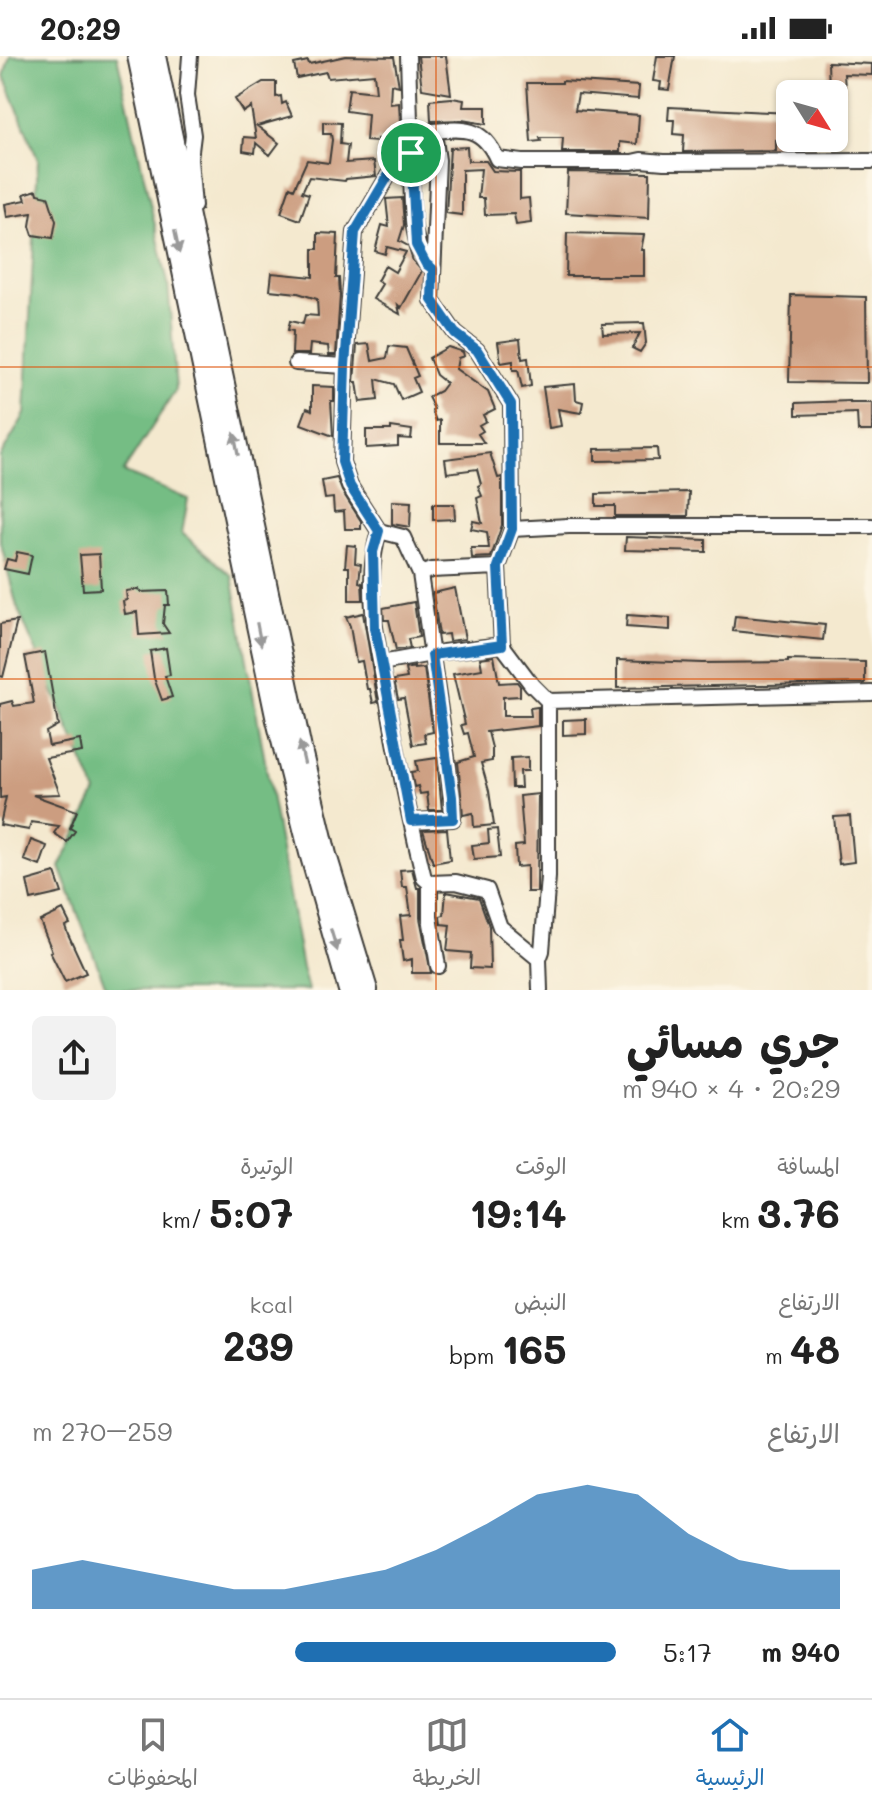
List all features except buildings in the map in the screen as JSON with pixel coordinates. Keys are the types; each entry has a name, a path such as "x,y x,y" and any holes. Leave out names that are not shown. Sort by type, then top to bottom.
{"highway":[{"path":"138,56 276,716 310,853 349,990"},
{"path":"155,56 302,754 326,855 367,990"}],"street":[{"path":"190,56 187,95 193,135 190,159 194,203 190,225"},
{"path":"408,56 416,245 426,264 433,269"},
{"path":"412,132 434,133 445,128 471,130 491,146 497,159 522,162 872,161"},
{"path":"434,133 438,160 432,300 455,333 477,350 511,404 512,529 498,567 502,645 548,701 548,877 539,959 540,990"},
{"path":"411,153 388,176 355,232 345,366 342,462 350,486 379,531 403,537 420,574 453,819 411,821"},
{"path":"296,363 345,366"},
{"path":"512,529 569,526 872,526"},
{"path":"379,531 373,552 375,628 424,878 430,883 456,882 487,890 500,927 539,959"},
{"path":"420,574 431,570 498,567"},
{"path":"381,663 502,645"},
{"path":"548,701 872,693"},
{"path":"430,883 430,917 438,966"}],"green space":[{"path":"10,56 117,56 168,283 176,390 123,472 188,499 182,533 232,576 308,990 107,990 60,867 96,792 17,607 0,540 0,457 25,414 38,160 4,76"}],"route":[{"path":"411,153 416,245 426,264 433,269 432,300 455,333 477,350 511,404 512,529 498,567 502,645 432,655 453,819 411,821 375,628 373,552 379,531 350,486 342,462 345,366 355,232 388,176 411,153"}]}
